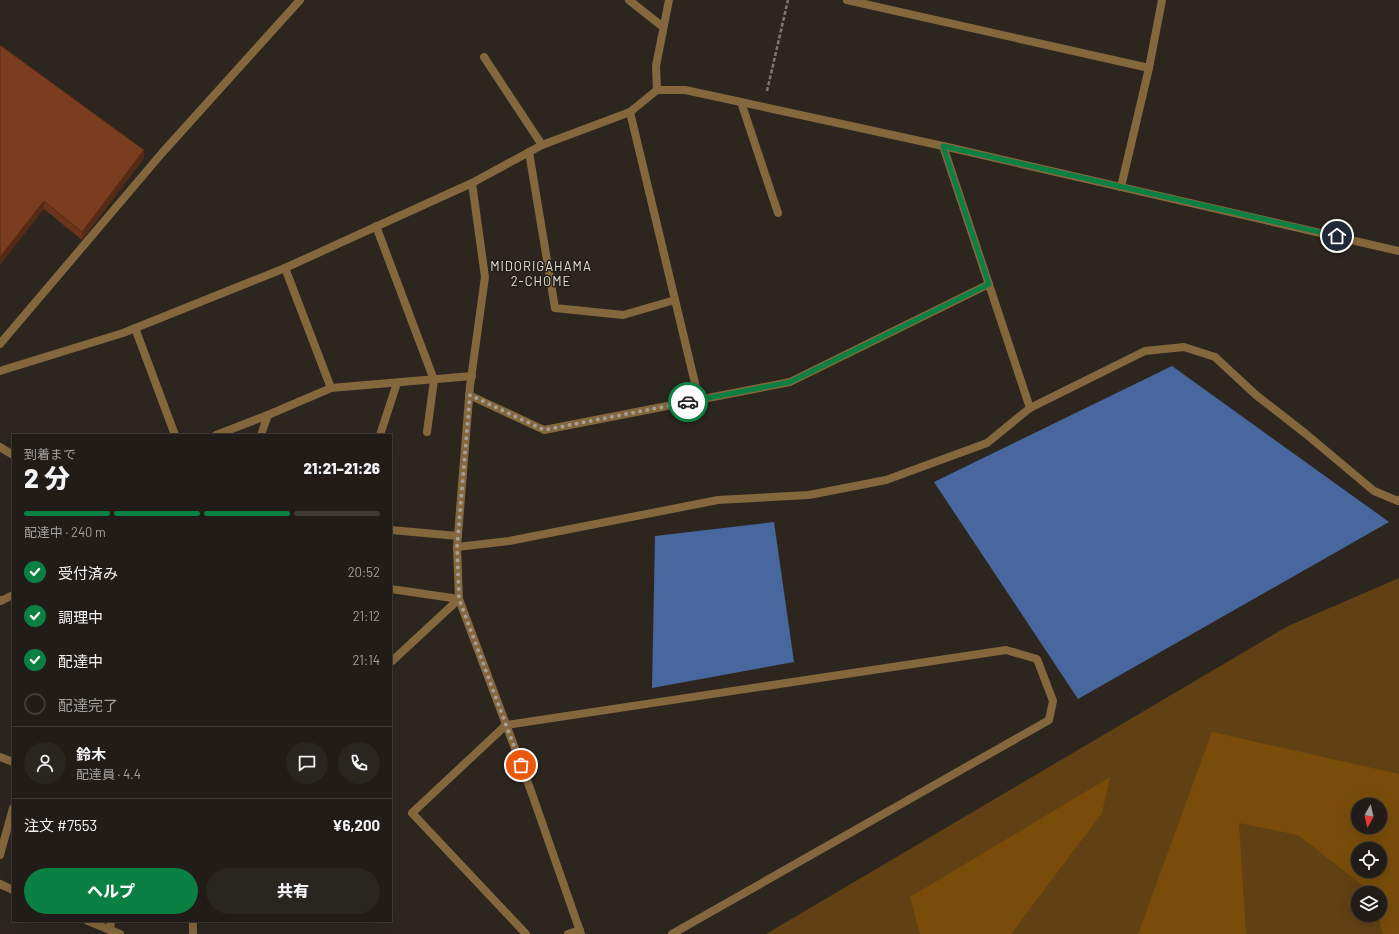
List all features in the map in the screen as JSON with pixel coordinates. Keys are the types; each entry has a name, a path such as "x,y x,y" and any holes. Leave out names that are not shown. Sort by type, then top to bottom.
{"street":[{"path":"0,344 162,153 300,0"},
{"path":"628,0 663,27"},
{"path":"656,90 656,66 669,0"},
{"path":"847,0 1149,68"},
{"path":"1121,187 1149,68 1162,0"},
{"path":"484,57 542,145"},
{"path":"0,371 135,328 285,268 472,183 542,145 630,112 656,90 685,90 741,102 943,146 1399,251"},
{"path":"741,102 778,214"},
{"path":"630,112 699,400"},
{"path":"943,146 1030,408"},
{"path":"529,152 555,308 623,315 674,300"},
{"path":"472,183 485,277 470,395 457,547 459,599 580,932 568,934"},
{"path":"376,226 434,380 427,432"},
{"path":"285,268 331,388"},
{"path":"470,395 544,430 790,382 989,284"},
{"path":"135,328 175,434"},
{"path":"457,547 509,541 718,500 809,495 886,480 987,443 1030,408 1145,351 1184,347 1215,357 1256,395 1306,434 1374,491 1398,501 1399,500"},
{"path":"219,434 331,388 472,376"},
{"path":"380,434 397,383"},
{"path":"261,434 268,415"},
{"path":"0,448 12,454"},
{"path":"392,530 458,536"},
{"path":"392,589 459,599"},
{"path":"0,600 1,601 12,596"},
{"path":"392,661 459,599"},
{"path":"526,934 412,813 506,725 1006,650 1037,659 1053,701 1050,720 672,934"},
{"path":"0,757 12,762"},
{"path":"0,855 12,812"},
{"path":"0,884 12,890"},
{"path":"90,922 120,934"},
{"path":"110,930 112,922"},
{"path":"193,922 193,934"}],"path":[{"path":"763,107 788,0"}],"shaded area":[{"path":"1399,578 1399,934 766,934 1288,626"},
{"path":"1212,732 1399,774 1399,934 1383,934 1380,922 1387,922 1387,886 1364,886 1353,878 1387,878 1387,842 1351,842 1351,876 1298,835 1239,823 1246,934 1138,934"},
{"path":"1110,777 1102,813 1011,934 920,934 910,897"}],"water":[{"path":"1172,366 1389,522 1078,699 934,482"},
{"path":"774,522 794,662 652,688 655,536"}],"building":[{"path":"0,45 144,150 82,232 44,201 0,257"}],"way so far":[{"path":"521,765 459,599 457,547 470,395 544,430 688,402"}],"district":[{"name":"MIDORIGAHAMA 2-CHOME","path":"541,274"}],"route":[{"path":"688,402 790,382 989,284 943,146 1337,236"}]}
